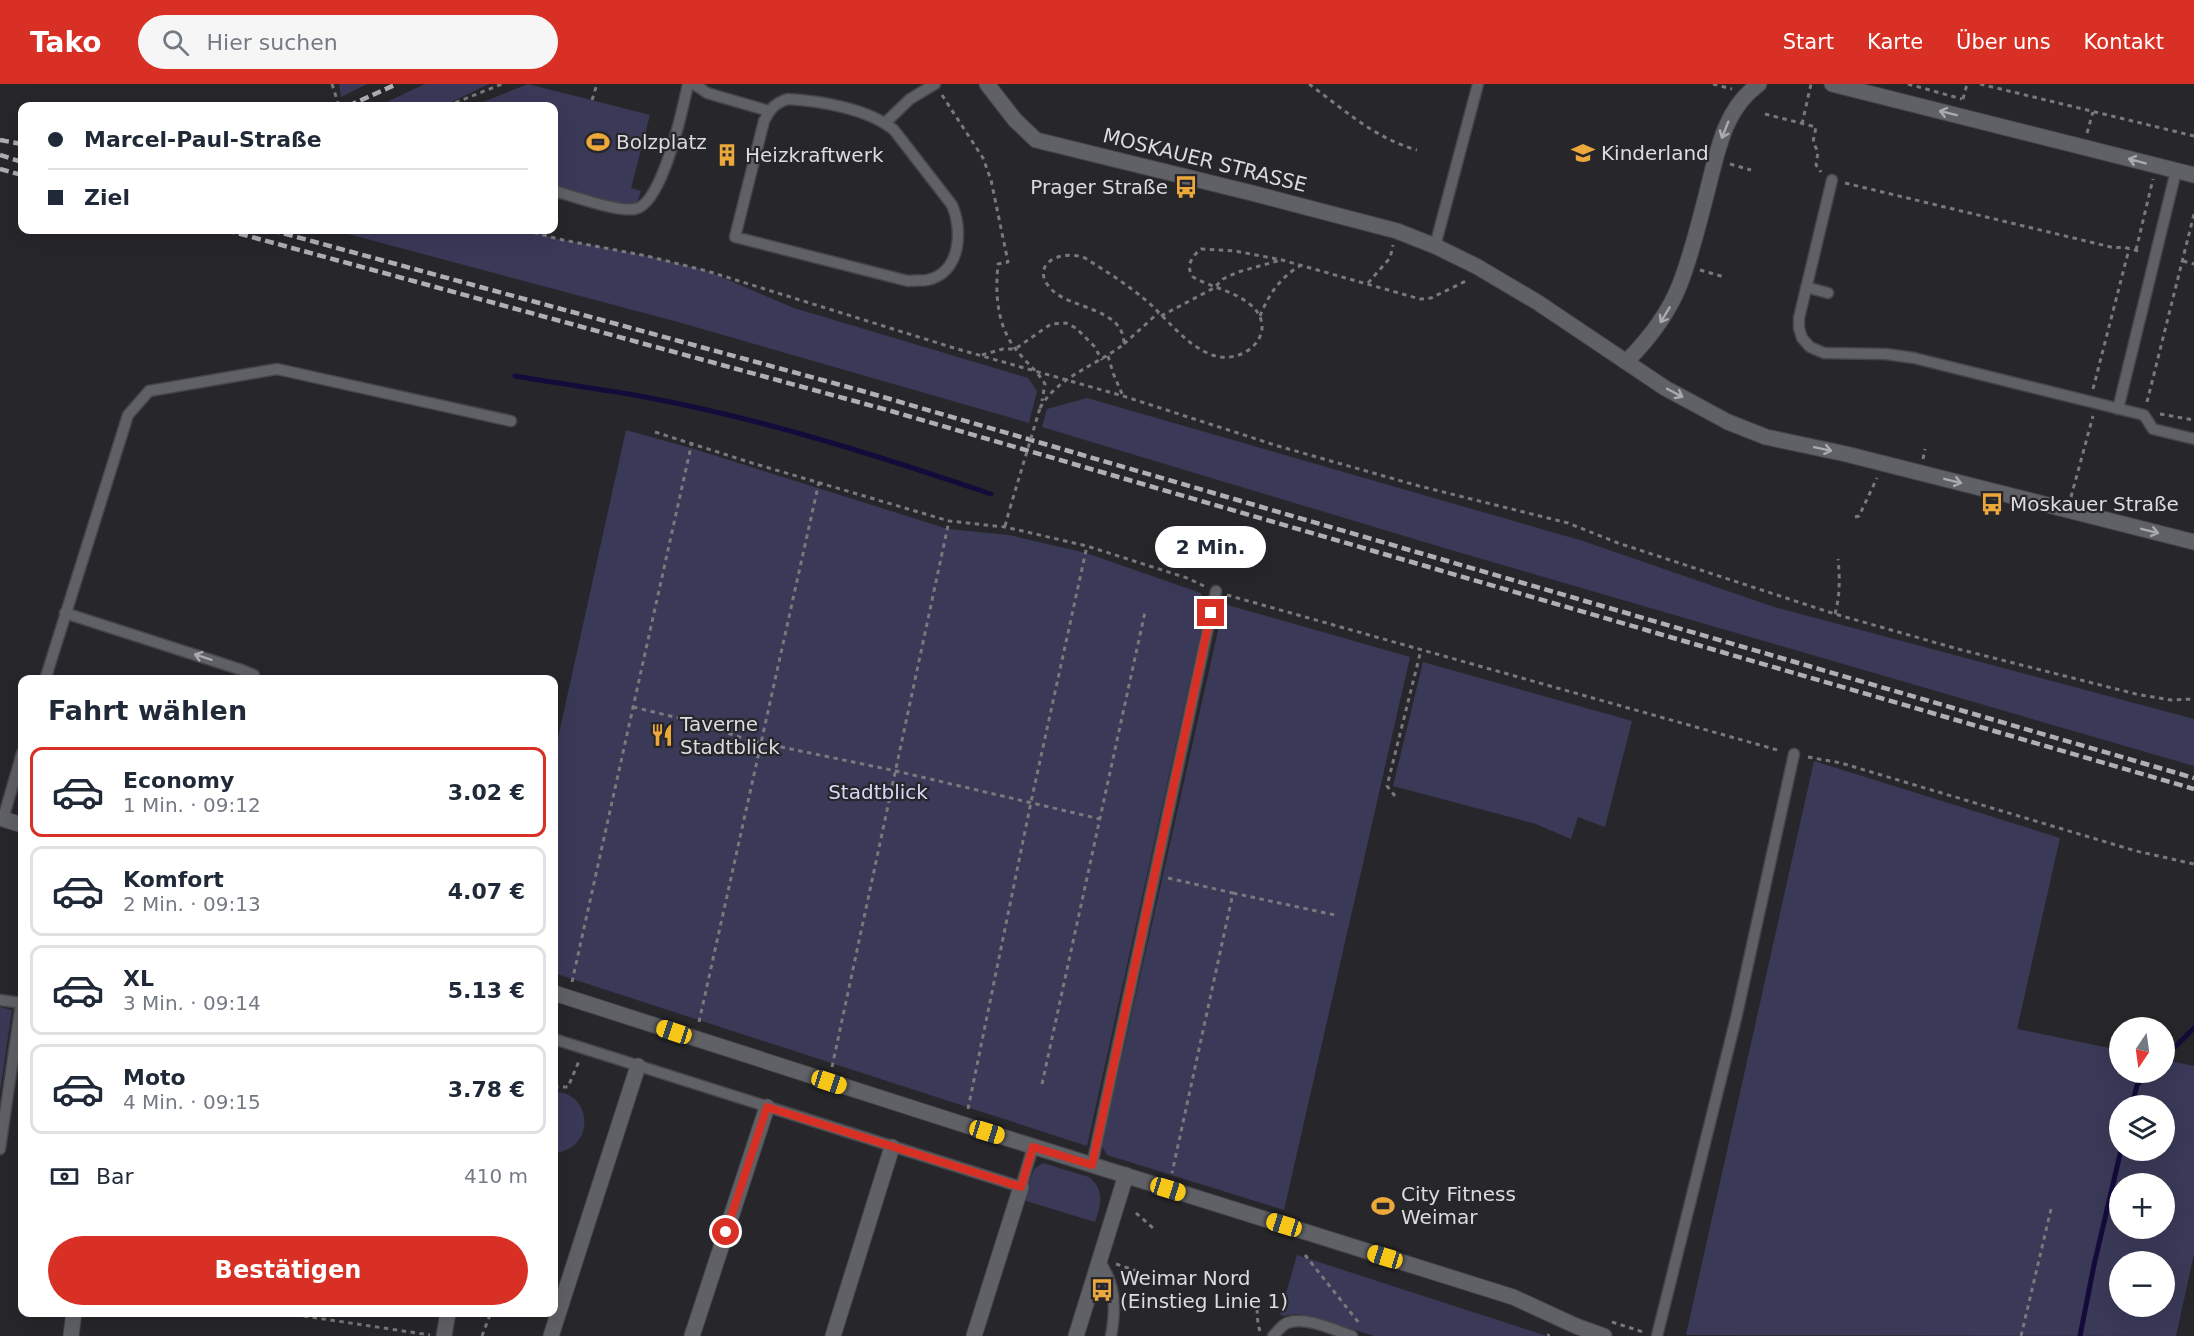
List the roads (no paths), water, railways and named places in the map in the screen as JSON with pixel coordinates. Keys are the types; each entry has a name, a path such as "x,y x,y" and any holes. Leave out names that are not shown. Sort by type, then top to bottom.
{"street":[{"name":"MOSKAUER STRASSE","path":"987,84 1014,120 1036,140 1397,231 1435,246 1476,266 1537,302 1665,388 1728,422 1766,437 1886,464 2194,542"},
{"path":"1626,362 1656,329 1669,310 1686,267 1723,132 1744,95 1759,84"},
{"path":"1832,84 1848,86 2194,175"},
{"path":"1,818 18,824"},
{"path":"561,995 1033,1147 1513,1297 1576,1326 1604,1336"},
{"path":"558,1314 638,1066"},
{"path":"692,1336 767,1107"},
{"path":"833,1336 892,1147"},
{"path":"1076,1336 1126,1176"},
{"path":"974,1336 1021,1187"},
{"path":"71,1336 73,1317"},
{"path":"444,1336 447,1317"},
{"path":"551,1336 557,1317"}],"lane":[{"path":"558,192 620,208 638,209 645,206 653,195 675,140 688,84"},
{"path":"694,84 707,93 769,111"},
{"path":"885,123 910,99 935,84"},
{"path":"1435,246 1479,84"},
{"path":"788,99 803,100 861,112 885,123 902,140 952,205 958,219 959,239 955,256 944,272 928,280 909,281 735,237 764,121 769,111 778,102 788,99"},
{"path":"2118,409 2176,171"},
{"path":"1832,180 1798,328 1802,338 1810,347 1824,353 1886,354 1914,358 2144,415 2153,429 2194,440"},
{"path":"1806,287 1828,293"},
{"path":"46,675 128,415 149,391 277,369 511,421"},
{"path":"1092,1165 1216,591"},
{"path":"65,613 251,675"},
{"path":"1657,1336 1737,1014 1794,754"},
{"path":"1,818 18,765"},
{"path":"0,1000 18,1002"},
{"path":"0,1149 18,1030"},
{"path":"558,1040 1021,1187 1033,1147"},
{"path":"1099,1261 1110,1278 1114,1298 1115,1314 1111,1336"},
{"path":"1269,1335 1285,1324 1296,1322 1309,1323 1352,1336"}],"waterway":[{"path":"515,376 633,395 736,417 864,453 991,494"},
{"path":"2175,1047 2194,1028"},
{"path":"2135,1095 2139,1083"},
{"path":"2080,1336 2118,1161"}],"railway":[{"path":"357,102 397,84"},
{"path":"0,140 18,143"},
{"path":"0,155 18,161"},
{"path":"0,169 18,174"},
{"path":"241,234 891,411 2194,789"},
{"path":"286,234 859,390 2194,778"}],"place":[{"name":"Bolzplatz","path":"598,142"},
{"name":"Kinderland","path":"1583,153"},
{"name":"Heizkraftwerk","path":"727,155"},
{"name":"Prager Straße","path":"1186,187"},
{"name":"Moskauer Straße","path":"1992,504"},
{"name":"Taverne Stadtblick","path":"662,735"},
{"name":"City Fitness Weimar","path":"1383,1206"},
{"name":"Weimar Nord (Einstieg Linie 1)","path":"1102,1290"}],"park label":[{"name":"Stadtblick","path":"878,792"}]}
